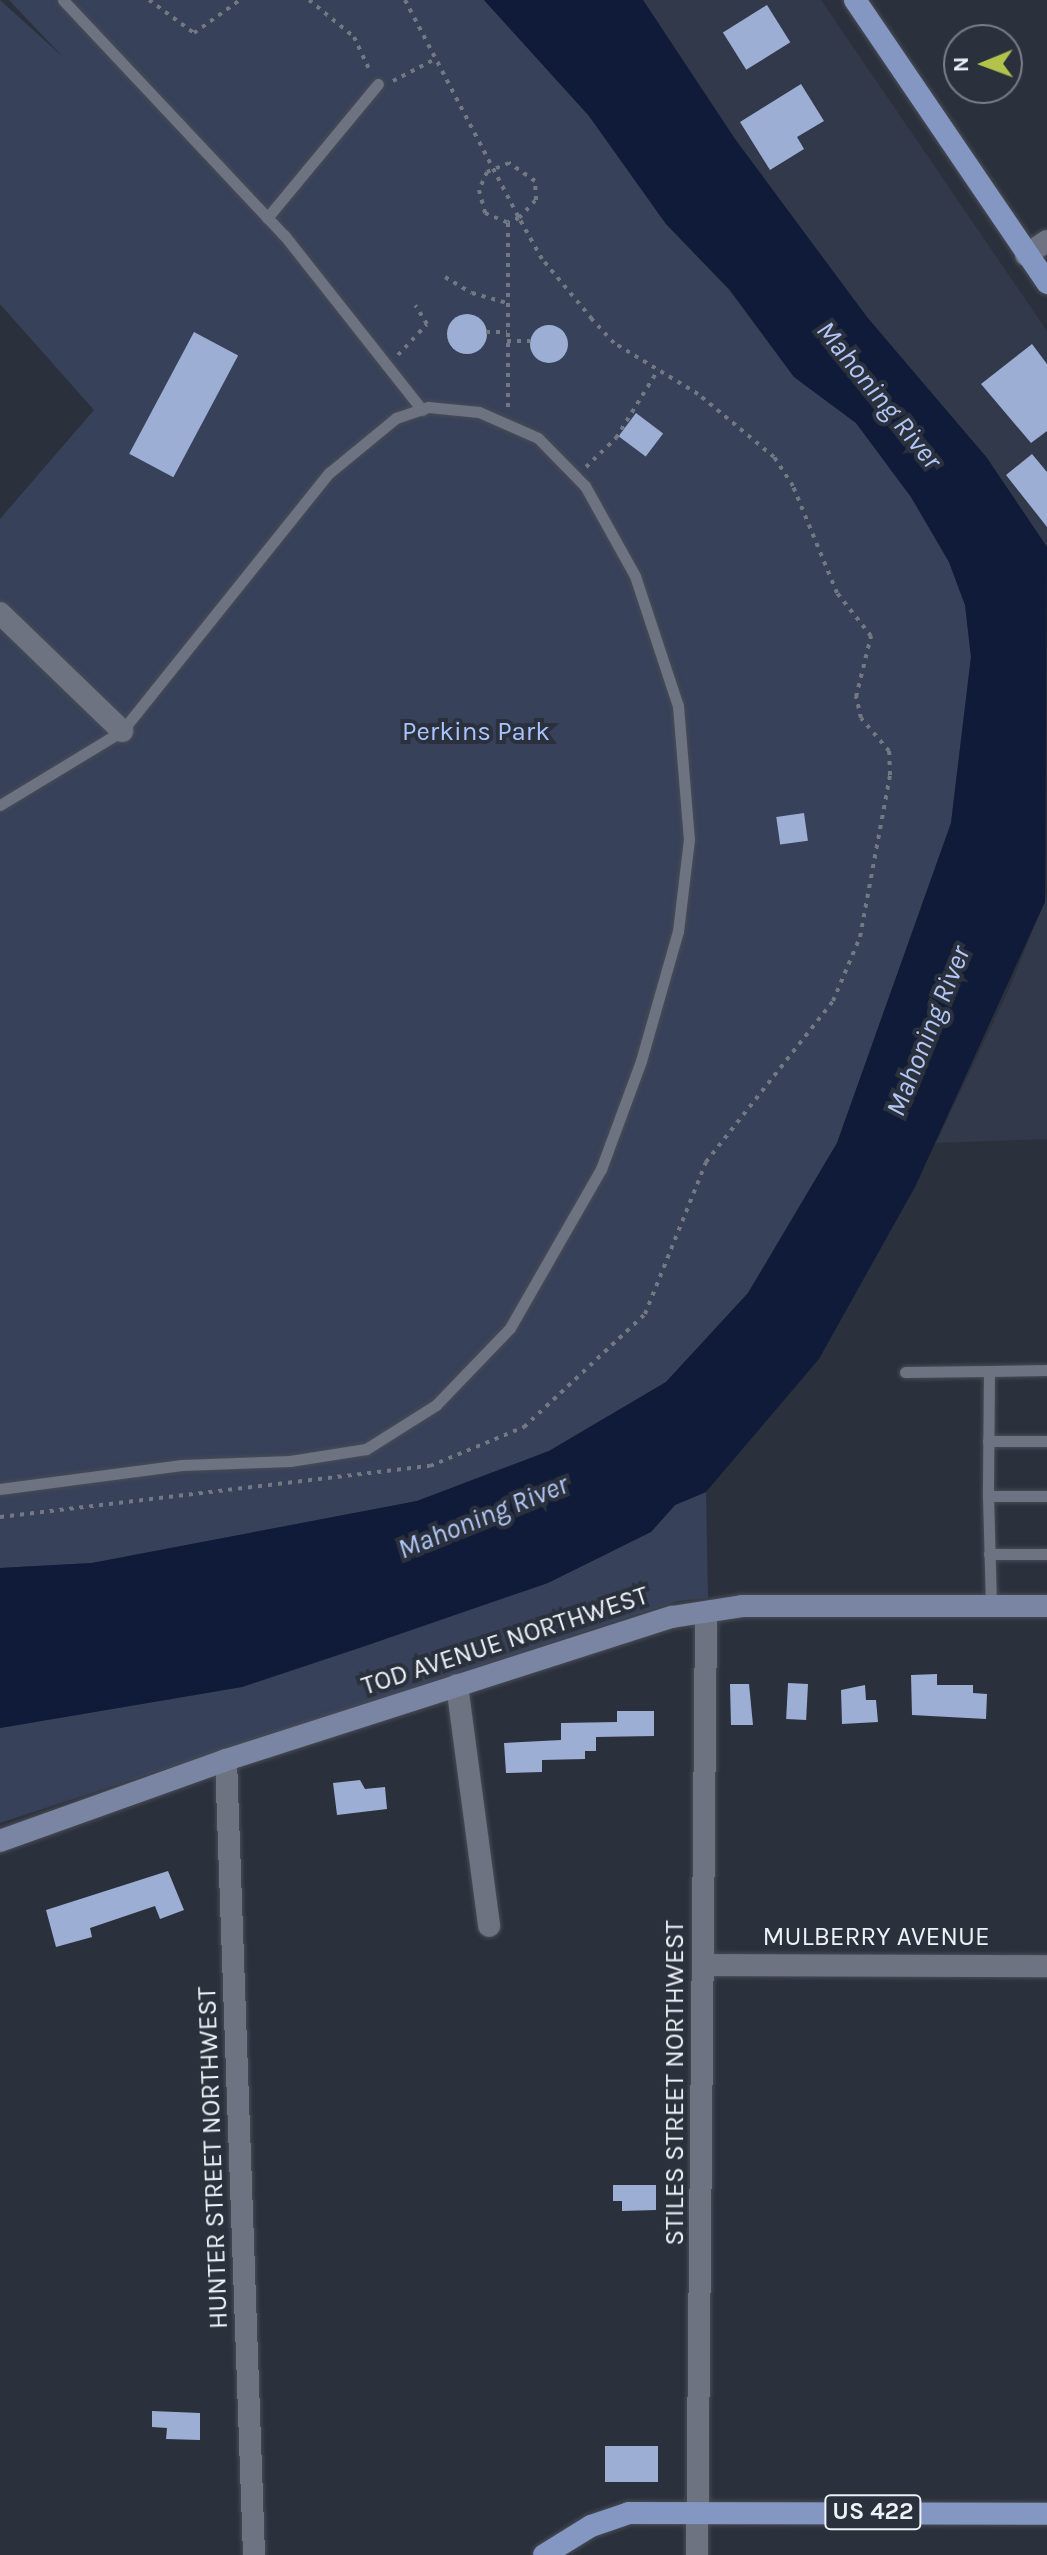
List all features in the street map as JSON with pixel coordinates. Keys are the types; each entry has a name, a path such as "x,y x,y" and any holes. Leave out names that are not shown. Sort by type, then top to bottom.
{"main road":[{"path":"855,0 1047,283"},
{"name":"TOD AVENUE NORTHWEST","path":"0,1841 226,1760 672,1617 742,1606 1047,1606"},
{"name":"US 422","path":"544,2555 613,2516 699,2511 1047,2514"}],"street":[{"path":"1026,255 1047,241"},
{"path":"0,613 122,731"},
{"name":"STILES STREET NORTHWEST","path":"697,2555 706,1612"},
{"path":"457,1685 489,1926"},
{"name":"HUNTER STREET NORTHWEST","path":"226,1760 254,2555"},
{"name":"MULBERRY AVENUE","path":"704,1965 1047,1966"}],"lane":[{"path":"63,0 267,218 422,410"},
{"path":"267,218 378,84"},
{"path":"0,805 122,731 329,473 396,418 422,410 479,412 538,438 585,486 635,576 678,706 689,839 678,931 641,1061 601,1169 510,1328 436,1405 366,1449 290,1461 182,1465 0,1489"},
{"path":"905,1372 1047,1370"},
{"path":"989,1371 991,1606"},
{"path":"988,1441 1047,1441"},
{"path":"988,1496 1047,1496"},
{"path":"989,1554 1047,1554"}],"path":[{"path":"149,0 194,33 240,0"},
{"path":"309,0 354,37 382,88 435,59"},
{"path":"0,1517 430,1466 524,1427 645,1314 706,1162 833,1001 860,937 890,775 889,751 861,718 856,697 871,636 837,593 793,486 774,457 698,394 614,343 542,259 405,0"},
{"path":"509,163 535,181 536,200 519,218 508,223 492,218 480,206 482,178 493,168 509,163"},
{"path":"508,223 508,423"},
{"path":"445,277 472,293 507,303"},
{"path":"388,365 427,324 415,305"},
{"path":"486,332 507,332"},
{"path":"507,341 530,341"},
{"path":"581,472 616,438 658,370"}],"shaded area":[{"path":"643,0 821,0 1047,331 1047,547 987,458 864,314 735,139"},
{"path":"1047,894 1047,1139 936,1143 1010,987"}],"green space":[{"name":"Perkins Park","path":"0,0 63,57 9,0 484,0 589,116 666,224 729,290 794,377 856,423 911,497 949,562 965,605 971,657 951,823 837,1143 748,1293 666,1382 549,1451 417,1501 92,1563 0,1568 0,519 94,410 0,304"},
{"path":"706,1492 708,1598 678,1601 0,1823 0,1728 242,1687 371,1644 651,1532 675,1505"}],"water":[{"name":"Mahoning River","path":"484,0 643,0 735,139 867,317 987,458 1047,547 1045,902 915,1187 819,1359 706,1492 675,1505 651,1532 548,1583 371,1644 242,1687 0,1728 0,1568 92,1563 417,1501 549,1451 666,1382 748,1293 837,1143 951,823 971,657 965,605 949,562 911,497 856,423 794,377 730,290 666,224 589,116"}],"building":[{"path":"767,5 790,42 746,70 723,33"},
{"path":"801,84 824,121 797,137 804,149 770,170 740,122"},
{"path":"467,314 481,320 487,334 481,348 467,354 453,348 447,334 453,320"},
{"path":"549,325 563,330 568,344 563,358 549,363 535,358 530,344 535,330"},
{"path":"194,332 238,355 173,477 129,454"},
{"path":"1032,344 1047,364 1047,431 1031,443 981,384"},
{"path":"636,413 663,433 646,457 619,436"},
{"path":"1032,454 1047,472 1047,527 1006,475"},
{"path":"804,813 808,841 780,845 776,817"},
{"path":"937,1674 937,1685 973,1685 973,1693 987,1694 986,1719 912,1715 911,1675"},
{"path":"788,1683 808,1684 806,1720 786,1719"},
{"path":"730,1684 749,1684 753,1725 731,1725"},
{"path":"865,1685 866,1700 876,1700 878,1722 842,1724 841,1690"},
{"path":"617,1711 654,1711 654,1736 596,1737 596,1751 585,1751 585,1759 542,1760 542,1772 506,1773 504,1743 561,1740 561,1723 617,1722"},
{"path":"360,1780 365,1789 385,1787 387,1809 337,1815 333,1783"},
{"path":"168,1871 184,1910 160,1919 155,1906 90,1928 92,1937 56,1947 46,1910"},
{"path":"613,2185 656,2185 656,2210 622,2211 622,2201 613,2201"},
{"path":"152,2411 200,2413 200,2440 166,2439 167,2428 152,2427"},
{"path":"605,2446 658,2446 658,2482 605,2482"}]}
